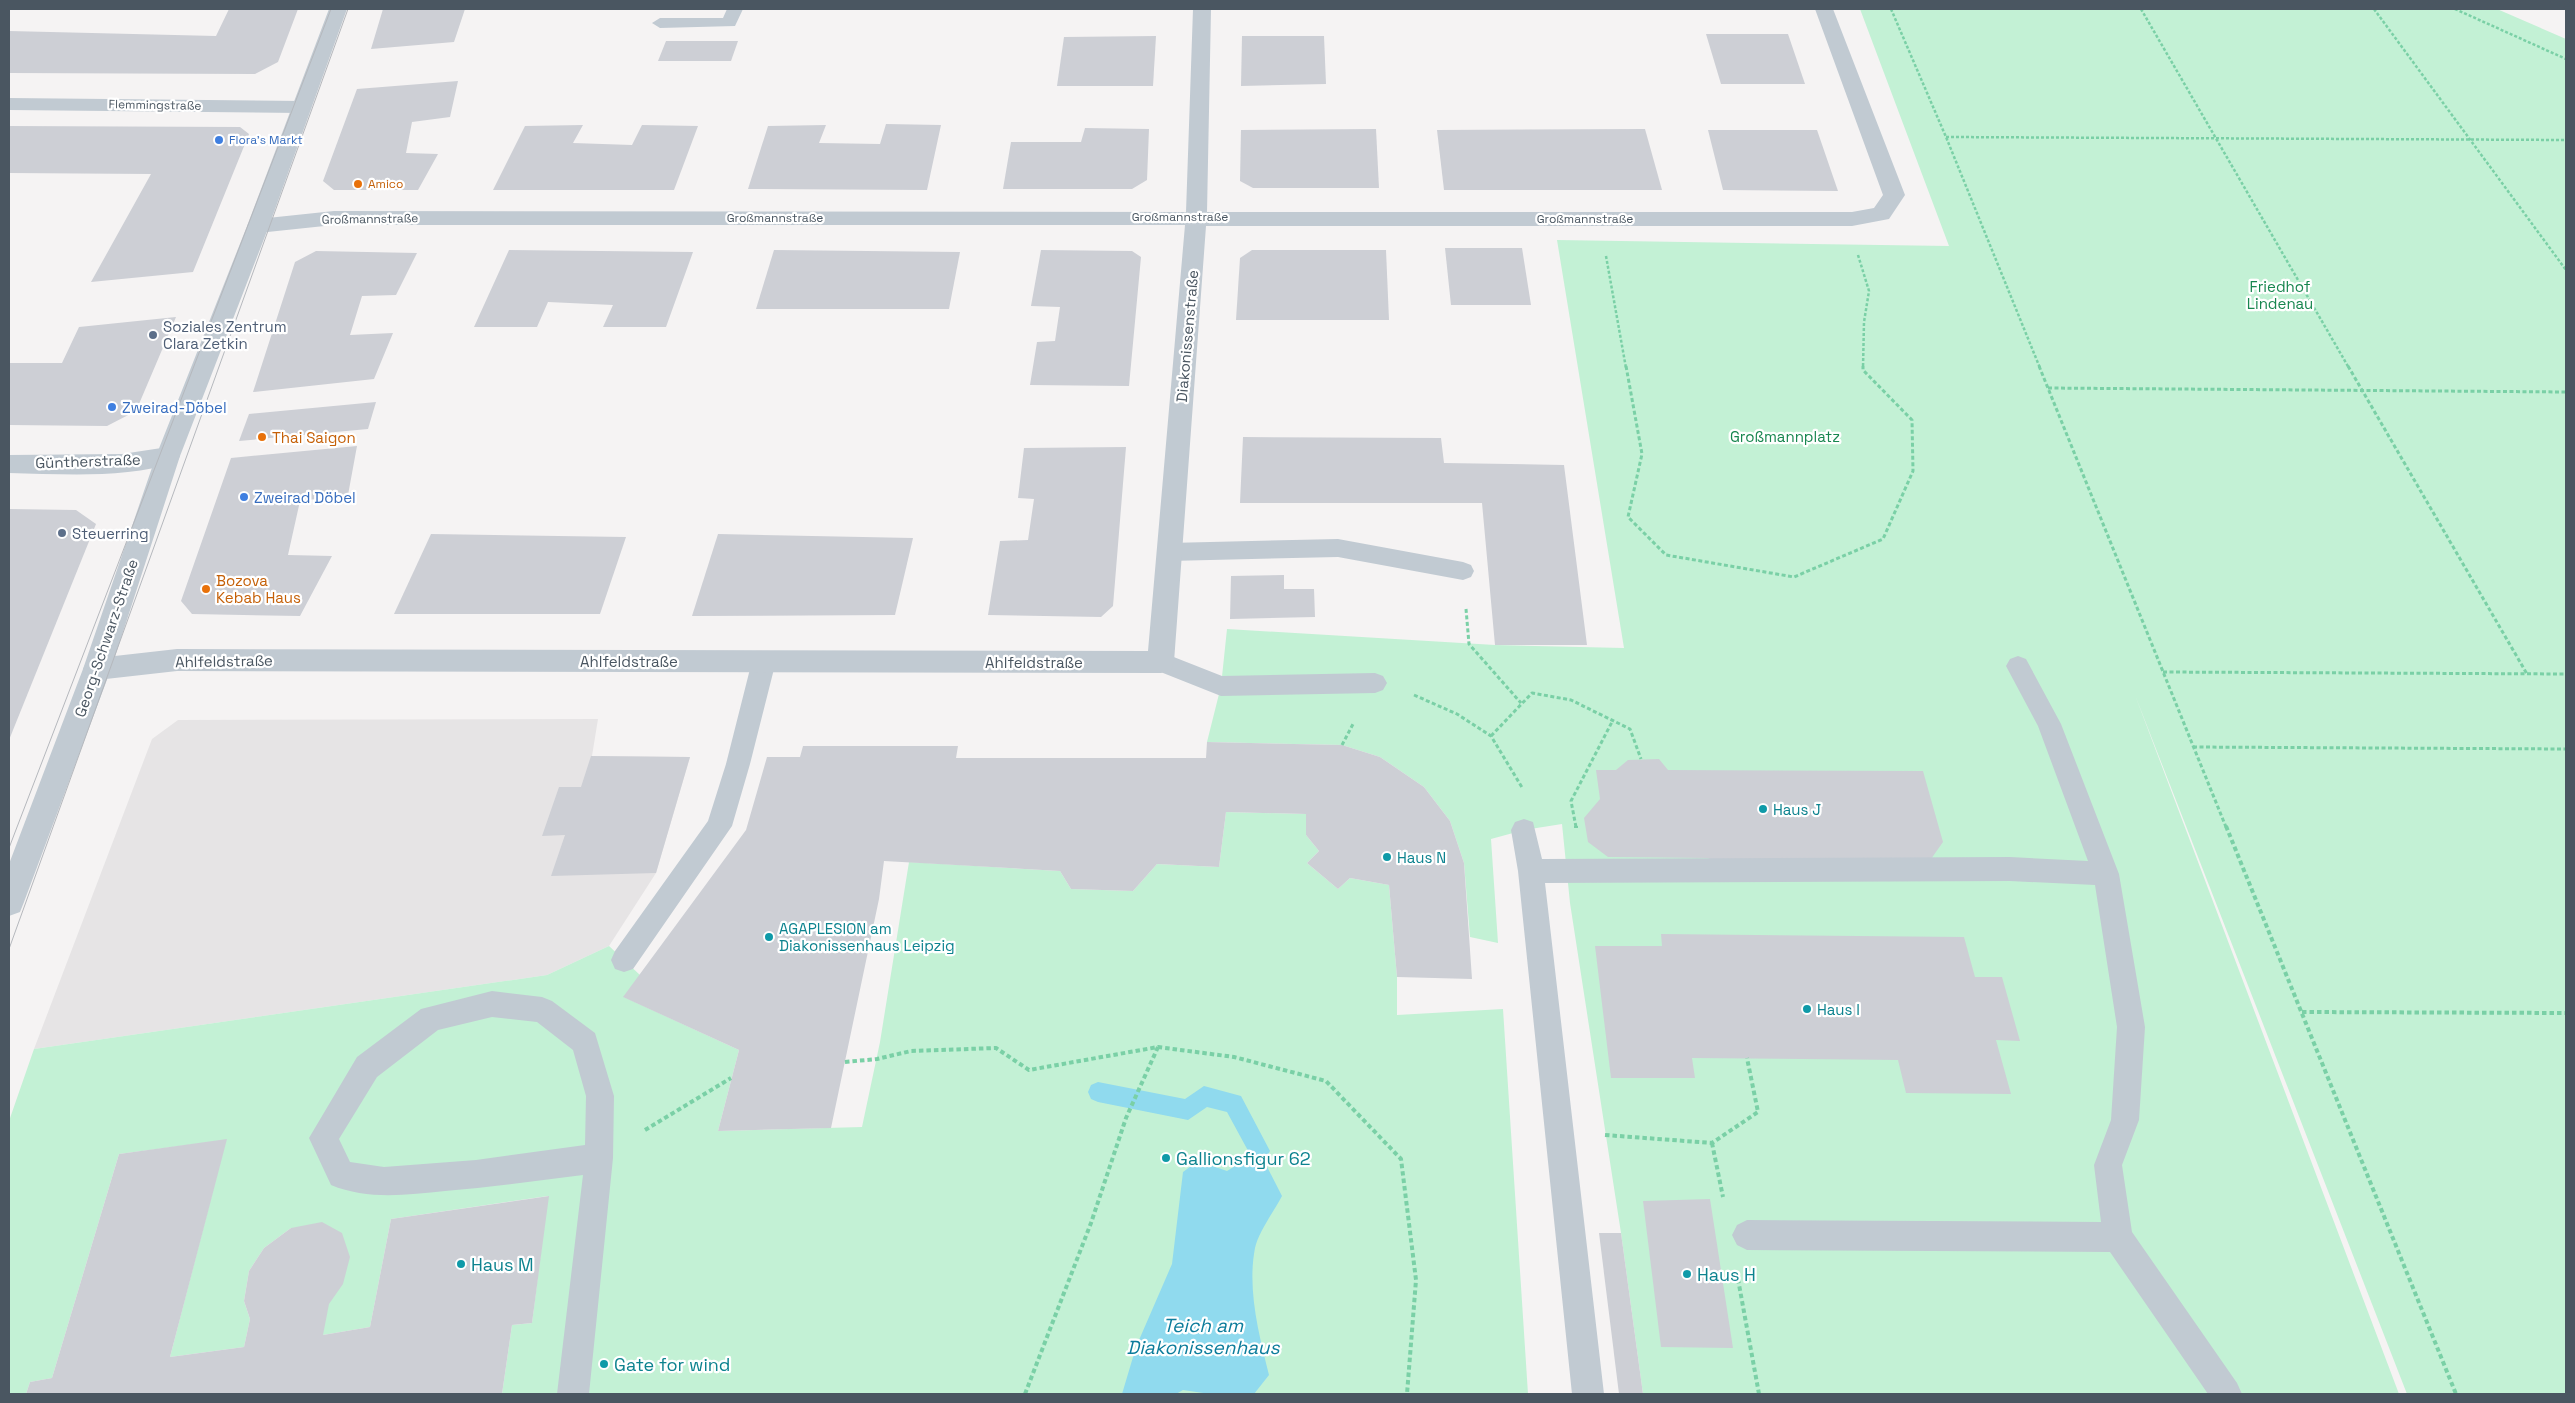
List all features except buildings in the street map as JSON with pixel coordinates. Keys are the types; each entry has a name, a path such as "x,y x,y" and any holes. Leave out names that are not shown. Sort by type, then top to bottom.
{"street":[{"name":"Georg-Schwarz-Straße","path":"9,902 97,669 168,456 258,226 338,9"},
{"name":"Diakonissenstraße","path":"1160,662 1196,217 1202,9"},
{"name":"Großmannstraße","path":"258,226 334,218 1196,217 1852,219 1881,214 1894,195 1824,9"},
{"name":"Flemmingstraße","path":"9,104 301,107"},
{"name":"Güntherstraße","path":"9,464 122,463 168,456"},
{"name":"Ahlfeldstraße","path":"97,669 177,660 1160,662"}],"lane":[{"path":"660,23 729,23 734,9"},
{"path":"1169,552 1338,548 1462,571"},
{"path":"624,960 719,826 738,764 764,661"},
{"path":"1160,662 1221,686 1375,682"},
{"path":"2018,666 2050,724 2106,874 2132,1027 2125,1120 2108,1165 2118,1237 2226,1394"},
{"path":"1524,830 1531,871 1588,1394"},
{"path":"1531,871 2010,869 2106,874"},
{"path":"573,1394 600,1158 600,1096 585,1042 542,1010 492,1004 431,1018 367,1067 323,1138 341,1175 384,1182 476,1174 600,1158"},
{"path":"1747,1235 2118,1237"}],"path":[{"path":"1892,9 1946,137 2456,1394"},
{"path":"2141,9 2527,674"},
{"path":"2374,9 2566,270"},
{"path":"2455,9 2566,59"},
{"path":"1946,137 2566,140"},
{"path":"1600,219 1642,454 1628,517 1666,555 1794,576 1884,539 1913,471 1912,420 1863,370 1864,322 1869,291 1859,260 1852,219"},
{"path":"2048,388 2566,392"},
{"path":"1469,644 1521,703"},
{"path":"2163,672 2566,674"},
{"path":"1375,682 1412,694 1456,714 1491,736 1521,783 1531,818 1524,830"},
{"path":"1491,736 1532,693 1540,694 1571,700 1630,729 1641,759"},
{"path":"1584,870 1571,801 1613,720"},
{"path":"1342,745 1355,721"},
{"path":"2193,747 2566,749"},
{"path":"2302,1012 2566,1013"},
{"path":"845,1062 911,1051 996,1048 1029,1070 1158,1047 1234,1057 1326,1081 1401,1160 1416,1280 1407,1394"},
{"path":"1025,1394 1092,1223 1126,1118 1158,1047"},
{"path":"1559,1132 1712,1143 1758,1112 1747,1058"},
{"path":"600,1158 731,1078"}],"shaded area":[{"path":"598,719 592,756 690,757 656,873 609,946 547,975 34,1049 152,739 178,720"}],"green space":[{"path":"1860,9 2497,9 2566,39 2566,1394 2407,1394 2135,695 2399,1394 1643,1394 1621,1233 1570,903 1562,824 1524,830 1491,839 1498,943 1470,937 1464,863 1450,821 1424,787 1380,757 1342,745 1207,742 1221,686 1227,629 1495,645 1624,648 1557,240 1949,246"},
{"path":"1226,812 1306,814 1306,835 1319,851 1307,863 1338,889 1350,878 1389,885 1397,977 1397,1015 1503,1009 1528,1394 502,1394 512,1325 532,1323 548,1196 391,1219 370,1327 323,1335 291,1228 264,1248 249,1271 244,1301 250,1319 244,1347 170,1357 226,1140 119,1154 52,1378 30,1382 26,1394 9,1394 9,1121 34,1049 547,975 609,946 640,975 624,997 739,1050 718,1131 862,1127 880,1042 909,862 1060,871 1071,889 1133,891 1157,864 1219,867"}],"water":[{"name":"Teich am Diakonissenhaus","path":"1259,1151 1282,1196 1259,1236 1253,1264 1252,1280 1255,1312 1269,1375 1254,1394 1210,1394 1183,1390 1176,1394 1122,1394 1136,1347 1172,1264 1183,1172 1198,1161 1227,1171"}],"waterway":[{"path":"1098,1092 1188,1110 1204,1096 1234,1103 1259,1151"}],"tram line":[{"path":"9,848 331,9"},
{"path":"9,949 348,9"}],"place":[{"name":"Flora's Markt","path":"219,140"},
{"name":"Amico","path":"358,184"},
{"name":"Soziales Zentrum Clara Zetkin","path":"153,335"},
{"name":"Zweirad-Döbel","path":"112,407"},
{"name":"Thai Saigon","path":"262,437"},
{"name":"Zweirad Döbel","path":"244,497"},
{"name":"Steuerring","path":"62,533"},
{"name":"Bozova Kebab Haus","path":"206,589"},
{"name":"Haus J","path":"1763,809"},
{"name":"Haus N","path":"1387,857"},
{"name":"AGAPLESION am Diakonissenhaus Leipzig","path":"769,937"},
{"name":"Haus I","path":"1807,1009"},
{"name":"Gallionsfigur 62","path":"1166,1158"},
{"name":"Haus M","path":"461,1264"},
{"name":"Haus H","path":"1687,1274"},
{"name":"Gate for wind","path":"604,1364"}],"park label":[{"name":"Friedhof Lindenau","path":"2280,294"},
{"name":"Großmannplatz","path":"1785,436"}]}
